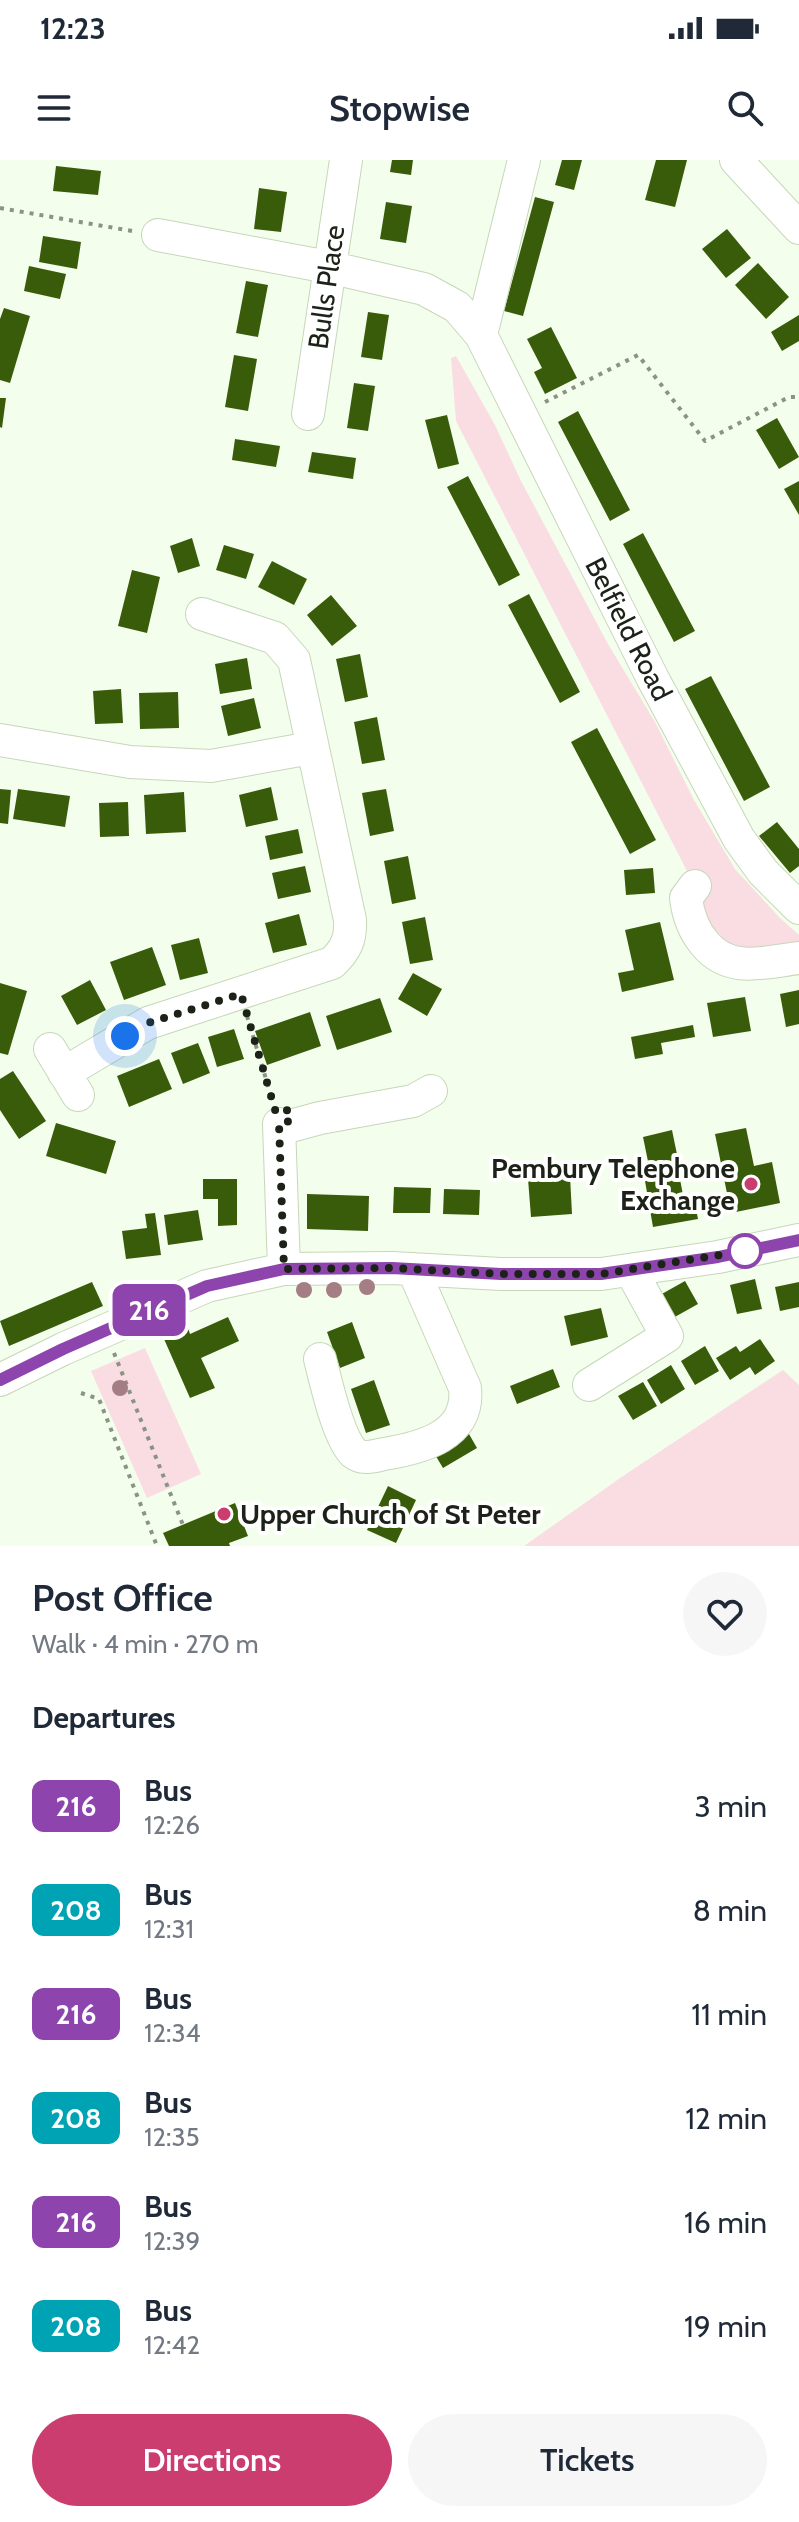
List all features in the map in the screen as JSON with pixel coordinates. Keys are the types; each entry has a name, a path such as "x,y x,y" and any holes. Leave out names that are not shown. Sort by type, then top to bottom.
{"street":[{"name":"Bulls Place","path":"304,414 346,160"},
{"path":"481,335 524,160"},
{"path":"736,160 799,228"},
{"name":"Belfield Road","path":"158,235 328,267 424,289 457,307 481,335 653,679 739,839 763,872 799,908"},
{"path":"64,1072 148,1023 353,958 350,920 294,660 275,638 202,614"},
{"path":"0,740 130,762 211,766 311,748"},
{"path":"695,886 686,898 688,914 698,937 712,953 724,961 752,964 799,958"},
{"path":"275,1111 283,1128 413,1101 431,1091"},
{"path":"275,1111 284,1269"},
{"path":"0,1380 92,1335 207,1286 284,1269 601,1274 718,1257 799,1240"},
{"path":"320,1359 339,1425 353,1452 359,1456 370,1457 428,1445 452,1427 467,1402 465,1388 413,1269"},
{"path":"589,1385 667,1336 635,1278 635,1269"}],"path":[{"path":"0,208 158,235"},
{"path":"521,414 638,355 705,441 789,397 799,397"},
{"path":"241,994 275,1111"},
{"path":"114,1353 183,1525"},
{"path":"81,1393 99,1399 157,1546"}],"shaded area":[{"path":"456,356 608,644 655,722 694,800 735,869 799,935 799,951 721,948 693,907 705,897 712,885 707,874 687,871 456,421 451,358"},
{"path":"145,1348 201,1474 147,1498 91,1371"},
{"path":"783,1370 799,1385 799,1546 524,1546 623,1476"}],"building":[{"path":"392,160 413,160 411,175 390,172"},
{"path":"562,160 582,160 574,190 555,185"},
{"path":"656,160 687,160 675,207 645,200"},
{"path":"56,166 101,171 98,195 53,191"},
{"path":"259,188 287,192 281,232 254,229"},
{"path":"535,197 554,202 523,316 504,311"},
{"path":"386,202 412,206 406,243 380,239"},
{"path":"727,229 751,258 726,278 702,249"},
{"path":"43,236 81,242 77,269 39,262"},
{"path":"758,263 789,297 766,319 735,285"},
{"path":"29,266 66,274 60,299 24,291"},
{"path":"246,281 268,285 258,337 236,333"},
{"path":"4,308 30,316 10,383 0,380 0,319"},
{"path":"368,312 389,315 382,360 361,357"},
{"path":"799,315 799,341 782,351 771,332"},
{"path":"551,327 577,378 545,394 534,372 542,368 527,339"},
{"path":"234,355 257,359 248,411 225,407"},
{"path":"354,383 375,386 368,431 347,428"},
{"path":"0,398 6,398 2,428 0,427"},
{"path":"578,411 630,510 610,521 558,422"},
{"path":"447,415 459,464 438,469 425,420"},
{"path":"777,418 799,457 779,469 756,430"},
{"path":"235,439 280,446 276,467 232,460"},
{"path":"312,452 356,458 353,479 308,472"},
{"path":"468,476 520,575 499,586 447,487"},
{"path":"799,481 799,515 784,489"},
{"path":"643,533 695,631 674,642 623,544"},
{"path":"192,538 200,566 178,573 170,546"},
{"path":"224,545 254,554 246,579 216,570"},
{"path":"272,561 307,579 294,605 258,587"},
{"path":"132,570 160,577 147,633 118,626"},
{"path":"529,594 580,692 560,703 508,605"},
{"path":"331,595 357,626 332,646 307,615"},
{"path":"360,654 368,697 345,702 336,659"},
{"path":"247,658 252,689 220,694 215,664"},
{"path":"711,676 770,787 744,801 685,689"},
{"path":"121,689 123,723 95,724 93,691"},
{"path":"178,692 179,728 140,729 139,693"},
{"path":"254,698 261,728 228,736 221,706"},
{"path":"377,717 385,760 362,764 354,722"},
{"path":"597,728 656,840 630,854 571,742"},
{"path":"271,787 278,820 246,827 239,795"},
{"path":"0,789 11,790 8,824 0,823"},
{"path":"18,789 70,796 65,827 13,819"},
{"path":"386,789 394,831 370,836 362,793"},
{"path":"184,792 186,832 146,834 144,795"},
{"path":"128,802 129,836 100,837 99,803"},
{"path":"777,822 799,849 799,866 790,873 759,836"},
{"path":"298,829 303,853 270,860 265,836"},
{"path":"408,856 416,899 392,904 384,861"},
{"path":"305,866 311,892 278,899 272,873"},
{"path":"653,868 655,893 626,895 624,870"},
{"path":"299,914 307,945 273,953 265,923"},
{"path":"425,917 433,960 410,964 402,922"},
{"path":"660,922 674,980 622,992 618,973 634,970 625,930"},
{"path":"199,938 208,973 180,980 171,945"},
{"path":"152,947 166,985 124,1000 110,962"},
{"path":"413,973 442,989 427,1016 398,999"},
{"path":"90,980 106,1010 77,1025 61,996"},
{"path":"0,983 27,991 8,1055 0,1053"},
{"path":"799,990 799,1024 786,1027 780,994"},
{"path":"745,997 751,1031 713,1037 707,1003"},
{"path":"380,998 392,1032 337,1050 326,1016"},
{"path":"310,1012 321,1046 267,1065 255,1031"},
{"path":"693,1025 695,1037 661,1043 663,1054 635,1059 631,1037"},
{"path":"234,1029 244,1059 217,1067 208,1037"},
{"path":"198,1043 210,1073 183,1084 171,1053"},
{"path":"159,1059 172,1089 129,1107 117,1076"},
{"path":"13,1071 46,1121 19,1139 0,1110 0,1079"},
{"path":"56,1123 116,1141 106,1174 46,1156"},
{"name":"Pembury Telephone Exchange","path":"746,1128 754,1166 772,1162 780,1203 731,1213 715,1134"},
{"path":"672,1130 680,1169 651,1176 643,1137"},
{"path":"679,1174 683,1195 693,1193 698,1219 653,1227 645,1181"},
{"path":"570,1176 572,1214 531,1217 528,1179"},
{"path":"203,1179 237,1179 237,1225 218,1226 218,1199 203,1199"},
{"path":"394,1187 431,1188 430,1213 393,1213"},
{"path":"444,1189 480,1190 479,1215 443,1214"},
{"path":"307,1194 369,1196 368,1231 307,1229"},
{"path":"198,1210 203,1240 168,1245 164,1215"},
{"path":"155,1213 161,1255 126,1259 122,1231 147,1228 145,1214"},
{"path":"755,1279 762,1309 737,1314 730,1285"},
{"path":"685,1281 698,1304 673,1318 660,1295"},
{"path":"92,1282 103,1306 9,1346 0,1321"},
{"path":"799,1282 799,1307 780,1311 775,1287"},
{"path":"601,1308 608,1337 571,1346 564,1316"},
{"path":"228,1317 239,1341 201,1358 215,1388 190,1398 164,1339 188,1328 190,1334"},
{"path":"352,1322 365,1358 340,1368 327,1332"},
{"path":"760,1339 775,1361 755,1375 750,1367 730,1380 716,1358 736,1346 740,1352"},
{"path":"705,1346 719,1371 695,1385 681,1361"},
{"path":"671,1365 685,1389 661,1404 647,1380"},
{"path":"553,1369 560,1387 517,1404 510,1386"},
{"path":"374,1380 390,1425 366,1433 351,1389"},
{"path":"643,1382 657,1406 633,1420 618,1396"},
{"path":"465,1427 477,1448 443,1468 431,1448"},
{"path":"388,1486 416,1500 396,1543 367,1530"},
{"name":"Upper Church of St Peter","path":"235,1503 248,1536 229,1543 230,1546 169,1546 163,1533"}],"bus line":[{"name":"216","path":"0,1380 135,1316 207,1286 284,1269 392,1268 501,1274 601,1274 718,1257 799,1240"}],"place":[{"name":"Pembury Telephone Exchange","path":"751,1184"},
{"name":"Upper Church of St Peter","path":"224,1514"}],"route":[{"path":"125,1036 148,1023 241,994 276,1113 288,1110 290,1121 279,1124 284,1269 392,1268 501,1274 601,1274 745,1251"}]}
